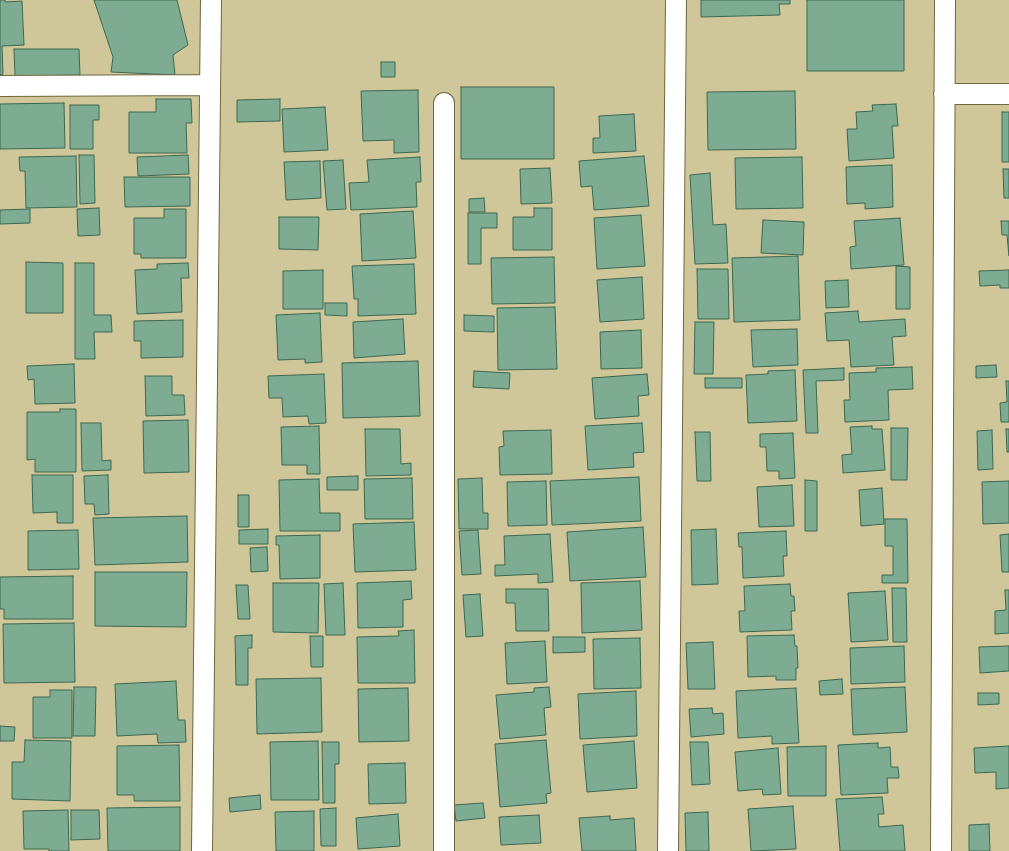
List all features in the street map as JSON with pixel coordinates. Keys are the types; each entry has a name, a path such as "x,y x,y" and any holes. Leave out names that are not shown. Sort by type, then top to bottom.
{"street":[{"path":"202,851 211,0"},
{"path":"668,851 676,0"},
{"path":"941,851 945,0"},
{"path":"0,86 210,85"},
{"path":"944,94 1009,94"},
{"path":"444,102 444,851"}],"building":[{"path":"0,0 5,0 5,2 22,1 24,45 2,46 3,74 0,75"},
{"path":"94,0 177,0 188,45 173,55 175,75 111,72 113,57"},
{"path":"701,0 790,0 790,4 779,4 780,15 701,17"},
{"path":"807,0 904,0 904,71 807,71"},
{"path":"14,49 79,49 80,75 15,76"},
{"path":"381,62 395,62 395,77 381,77"},
{"path":"461,87 554,87 554,159 461,159"},
{"path":"418,90 419,152 394,153 394,140 363,141 361,91"},
{"path":"795,91 796,149 708,150 707,92"},
{"path":"156,99 191,99 192,123 186,123 187,153 129,153 129,112 156,112"},
{"path":"280,99 280,121 237,122 237,100"},
{"path":"64,103 65,148 0,149 0,104"},
{"path":"896,104 898,126 892,126 894,158 849,161 847,129 857,129 856,112 873,111 872,105"},
{"path":"70,105 99,105 99,120 93,120 93,149 70,149"},
{"path":"325,107 328,150 284,152 282,109"},
{"path":"1002,112 1009,112 1009,162 1002,162"},
{"path":"634,114 636,151 593,153 593,138 600,138 599,116"},
{"path":"79,155 94,155 95,203 80,204"},
{"path":"188,155 189,174 138,176 137,157"},
{"path":"76,156 77,207 26,208 25,171 20,171 19,157"},
{"path":"644,156 649,206 594,210 592,186 581,187 579,161"},
{"path":"420,157 421,182 416,182 417,207 351,210 349,183 369,182 367,160"},
{"path":"802,157 803,208 736,209 735,158"},
{"path":"343,160 346,209 327,210 323,161"},
{"path":"320,161 321,198 286,200 284,162"},
{"path":"892,165 893,207 865,209 865,203 847,204 846,167"},
{"path":"550,168 552,203 521,204 520,169"},
{"path":"1003,169 1009,169 1009,198 1004,198"},
{"path":"710,173 713,225 726,224 728,263 695,264 690,175"},
{"path":"124,177 190,177 190,206 125,207"},
{"path":"484,198 485,212 469,212 469,199"},
{"path":"99,208 100,235 78,236 77,209"},
{"path":"534,208 552,208 552,250 513,250 513,217 534,217"},
{"path":"30,209 30,223 0,224 0,210"},
{"path":"164,209 186,209 186,258 141,258 141,254 134,254 134,218 164,218"},
{"path":"413,211 416,258 362,261 360,214"},
{"path":"468,213 497,213 497,228 481,228 481,264 468,264"},
{"path":"641,215 645,266 597,269 594,218"},
{"path":"279,217 319,217 318,250 279,249"},
{"path":"900,218 904,265 851,269 850,247 856,246 854,221"},
{"path":"763,220 804,222 803,255 761,253"},
{"path":"1001,221 1009,221 1009,256 1007,235 1002,235"},
{"path":"798,256 800,320 734,322 732,258"},
{"path":"554,257 555,303 492,304 491,258"},
{"path":"26,262 63,263 63,313 26,313"},
{"path":"75,263 94,263 94,315 111,315 112,332 94,332 95,359 75,359"},
{"path":"188,263 189,278 181,278 182,312 137,314 135,270 157,269 157,264"},
{"path":"414,264 416,314 358,316 358,299 354,299 352,266"},
{"path":"896,266 910,267 910,309 896,309"},
{"path":"697,269 728,269 729,319 698,319"},
{"path":"323,270 323,309 283,309 283,271"},
{"path":"1009,270 1009,288 1000,288 1000,285 980,286 979,271"},
{"path":"642,277 644,319 600,322 597,280"},
{"path":"848,280 849,307 826,308 825,281"},
{"path":"325,303 347,303 347,316 325,315"},
{"path":"555,307 557,369 498,370 497,308"},
{"path":"858,311 859,322 905,319 906,336 892,337 894,365 851,367 849,340 827,341 825,313"},
{"path":"320,313 322,362 305,363 305,359 278,360 276,315"},
{"path":"464,315 494,316 494,332 464,331"},
{"path":"403,319 405,354 354,358 353,322"},
{"path":"183,320 183,357 141,358 141,341 134,341 134,321"},
{"path":"695,322 714,322 713,374 694,374"},
{"path":"797,329 798,365 753,367 751,330"},
{"path":"641,330 642,368 601,369 600,332"},
{"path":"418,361 420,416 343,418 342,363"},
{"path":"74,364 75,403 35,404 34,379 28,380 27,366"},
{"path":"996,365 997,377 976,378 976,366"},
{"path":"912,367 913,389 888,390 889,420 845,422 844,400 850,400 849,373 876,372 876,368"},
{"path":"844,368 844,380 816,381 818,433 806,433 803,370"},
{"path":"795,370 797,421 748,423 746,375 768,374 768,371"},
{"path":"474,371 510,373 509,389 473,387"},
{"path":"324,374 326,423 309,424 308,416 283,417 282,398 269,398 268,376"},
{"path":"647,374 649,395 638,396 639,416 595,419 592,378"},
{"path":"145,376 172,376 172,395 184,395 185,415 146,416"},
{"path":"705,378 742,378 742,388 705,388"},
{"path":"1006,381 1009,381 1009,422 1001,422 1000,403 1007,402"},
{"path":"60,409 76,409 76,472 35,472 35,459 27,460 27,412 60,412"},
{"path":"188,420 189,472 144,473 143,421"},
{"path":"81,423 101,423 102,461 111,460 111,470 82,471"},
{"path":"642,423 644,452 633,453 634,467 588,470 585,426"},
{"path":"319,426 320,474 307,474 307,465 282,465 281,427"},
{"path":"872,426 872,429 882,429 885,470 843,473 842,455 852,454 850,427"},
{"path":"891,428 908,428 907,480 891,480"},
{"path":"365,429 400,429 401,464 411,463 411,475 366,476"},
{"path":"1006,429 1009,429 1009,452 1007,452"},
{"path":"551,430 552,474 500,475 499,447 504,446 503,431"},
{"path":"992,430 993,469 978,470 977,431"},
{"path":"695,432 710,432 711,481 697,481"},
{"path":"793,433 795,478 779,479 779,471 767,471 766,447 760,447 760,434"},
{"path":"32,475 73,475 73,523 57,523 57,512 33,513"},
{"path":"108,475 109,514 95,515 94,504 85,504 84,476"},
{"path":"358,476 358,490 327,490 327,477"},
{"path":"639,477 641,521 552,525 550,481"},
{"path":"412,478 413,519 365,519 364,479"},
{"path":"482,478 483,513 488,513 488,529 459,529 458,479"},
{"path":"319,479 320,513 340,513 340,531 280,531 279,480"},
{"path":"805,480 817,481 817,531 805,531"},
{"path":"546,481 547,525 508,526 507,482"},
{"path":"1009,481 1009,523 983,524 982,482"},
{"path":"792,485 794,526 759,527 757,487"},
{"path":"882,488 884,524 861,526 859,490"},
{"path":"238,495 249,495 249,527 238,527"},
{"path":"187,516 188,562 95,565 93,518"},
{"path":"885,519 907,519 908,583 882,583 882,575 893,575 893,546 885,546"},
{"path":"414,522 416,570 355,572 353,524"},
{"path":"643,527 646,577 570,581 567,532"},
{"path":"268,529 268,544 239,544 239,530"},
{"path":"716,529 718,584 692,585 691,530"},
{"path":"78,530 79,569 28,570 28,531"},
{"path":"478,530 481,574 462,575 459,531"},
{"path":"786,531 787,556 783,556 784,576 743,578 742,547 739,547 738,533"},
{"path":"550,534 553,582 538,583 538,574 495,576 495,565 505,565 504,536"},
{"path":"1009,534 1009,572 1002,572 1000,535"},
{"path":"320,535 320,578 280,579 279,545 276,545 276,536"},
{"path":"267,547 268,571 251,572 250,548"},
{"path":"95,572 187,572 186,627 95,626"},
{"path":"73,576 73,619 4,619 4,609 0,609 0,577"},
{"path":"411,581 412,599 403,600 403,627 358,628 357,583"},
{"path":"640,581 642,630 582,633 581,583"},
{"path":"273,583 319,583 318,633 273,632"},
{"path":"343,583 345,635 326,635 324,584"},
{"path":"790,584 791,596 794,596 795,611 791,611 792,630 740,632 739,611 745,611 744,586"},
{"path":"236,585 248,585 250,619 238,619"},
{"path":"892,588 906,588 907,642 893,642"},
{"path":"506,589 548,589 549,631 516,631 515,603 506,603"},
{"path":"1005,590 1009,590 1009,633 995,634 995,611 1006,610"},
{"path":"885,591 888,640 851,642 848,593"},
{"path":"480,594 483,636 466,637 463,595"},
{"path":"74,623 75,682 4,683 3,624"},
{"path":"414,630 415,683 358,683 357,637 399,636 398,631"},
{"path":"252,635 252,648 248,648 248,685 236,685 235,636"},
{"path":"794,635 795,646 797,646 798,668 796,668 796,680 776,680 776,676 748,677 747,636"},
{"path":"310,636 323,636 323,667 311,667"},
{"path":"553,637 585,637 585,652 553,653"},
{"path":"640,638 641,688 594,689 593,639"},
{"path":"545,641 547,682 507,684 505,643"},
{"path":"713,642 715,689 688,689 686,643"},
{"path":"904,646 905,682 851,684 850,648"},
{"path":"1009,646 1009,671 980,673 979,647"},
{"path":"321,678 322,732 257,734 256,679"},
{"path":"842,679 843,694 820,695 819,681"},
{"path":"176,681 178,720 185,720 186,742 158,743 157,734 117,736 115,684"},
{"path":"74,687 96,687 95,736 73,736"},
{"path":"549,687 551,707 544,708 546,735 500,739 496,695 534,692 534,688"},
{"path":"905,687 907,732 853,735 851,689"},
{"path":"408,688 409,741 359,742 358,689"},
{"path":"796,688 799,743 772,744 772,736 738,738 736,691"},
{"path":"50,690 72,690 72,738 33,738 33,697 50,697"},
{"path":"636,691 637,736 580,739 578,694"},
{"path":"978,693 999,693 999,704 978,705"},
{"path":"712,708 713,714 723,713 724,734 691,737 689,709"},
{"path":"0,726 15,727 14,741 0,741"},
{"path":"25,740 71,741 70,801 12,799 12,762 24,762"},
{"path":"546,740 551,793 546,794 547,803 500,807 495,744"},
{"path":"318,741 319,800 271,800 270,742"},
{"path":"634,741 637,788 587,792 583,745"},
{"path":"322,742 339,742 339,764 335,764 335,803 323,803"},
{"path":"690,742 708,742 710,784 692,785"},
{"path":"878,743 878,748 890,747 891,767 898,767 899,778 887,778 888,793 841,795 838,745"},
{"path":"179,745 180,801 134,801 134,795 117,795 117,746"},
{"path":"826,746 826,796 788,796 787,747"},
{"path":"1009,746 1009,788 996,789 996,772 975,773 974,748"},
{"path":"778,748 781,794 763,795 762,789 738,791 735,752"},
{"path":"405,763 406,803 369,804 368,764"},
{"path":"260,795 261,809 230,812 229,798"},
{"path":"882,797 884,814 878,814 879,827 903,825 905,851 840,851 836,799"},
{"path":"483,803 485,818 456,821 454,805"},
{"path":"793,806 796,849 751,851 748,809"},
{"path":"180,807 180,851 108,851 107,808"},
{"path":"336,808 336,846 321,846 320,809"},
{"path":"68,810 69,851 24,849 23,811"},
{"path":"71,810 99,810 100,839 71,840"},
{"path":"314,811 314,851 276,851 275,812"},
{"path":"708,812 709,851 686,851 685,813"},
{"path":"398,814 400,846 358,849 356,818"},
{"path":"539,815 541,843 501,845 499,817"},
{"path":"610,816 610,820 634,818 636,851 582,851 579,818"},
{"path":"989,824 990,851 969,851 969,825"}]}
